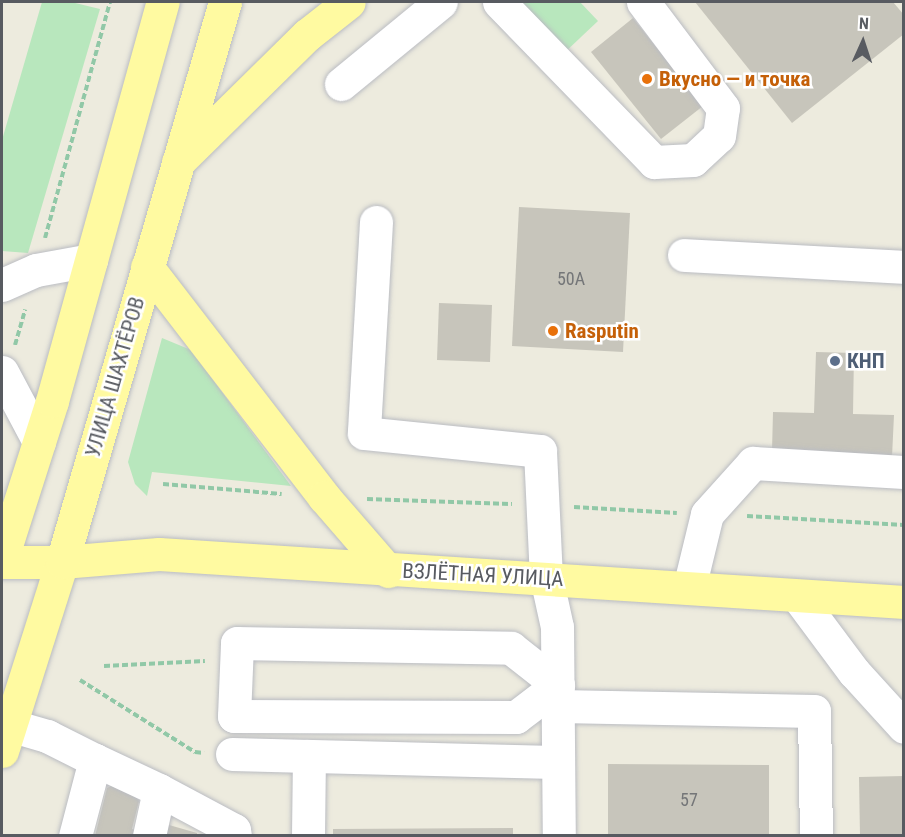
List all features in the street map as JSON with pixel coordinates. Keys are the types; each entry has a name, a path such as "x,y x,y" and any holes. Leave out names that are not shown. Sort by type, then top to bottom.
{"main road":[{"path":"2,560 39,442 163,2"},
{"name":"УЛИЦА ШАХТЁРОВ","path":"5,738 62,562 225,2"},
{"path":"177,163 307,35 349,2"},
{"path":"147,267 324,497 388,571"},
{"name":"ВЗЛЁТНАЯ УЛИЦА","path":"2,560 62,562 159,554 388,571 546,577 798,597 903,602"}],"street":[{"path":"341,84 441,2"},
{"path":"499,2 654,162 693,160 719,136 723,108 643,2"},
{"path":"376,222 364,433 540,451 546,577 557,627 559,836"},
{"path":"684,255 903,267"},
{"path":"2,285 36,270 91,260"},
{"path":"3,375 39,442"},
{"path":"689,588 707,514 753,463 903,472"},
{"path":"798,597 854,672 903,727"},
{"path":"558,696 511,648 237,643 234,716 516,717 558,696 814,711 816,836"},
{"path":"5,738 47,736 159,790 234,830 235,836"},
{"path":"232,754 558,762"},
{"path":"308,836 309,756"},
{"path":"75,836 94,760"},
{"path":"149,836 159,790"}],"path":[{"path":"3,375 36,270 110,2"},
{"path":"104,666 236,659"},
{"path":"80,680 195,752 232,754"}],"green space":[{"path":"42,2 71,2 100,9 28,253 2,251 2,140"},
{"path":"514,2 580,2 598,21 563,54"},
{"path":"162,338 191,350 291,486 152,472 147,496 135,484 128,462"}],"building":[{"path":"695,2 893,2 904,15 904,34 792,123"},
{"name":"Вкусно — и точка","path":"633,18 703,106 661,139 591,52"},
{"path":"519,207 630,213 623,352 512,346"},
{"path":"439,303 492,305 490,362 437,360"},
{"path":"816,352 854,353 853,414 894,415 892,457 772,451 773,412 814,413"},
{"path":"608,764 769,765 769,836 608,836"},
{"path":"904,776 904,836 860,836 859,777"},
{"path":"123,780 139,801 132,829 152,836 95,836 107,788"},
{"path":"162,823 197,833 197,836 159,836"},
{"path":"513,828 513,836 333,836 333,829"}],"place":[{"name":"Вкусно — и точка","path":"647,79"},
{"name":"Rasputin","path":"553,331"},
{"name":"КНП","path":"835,361"}]}
